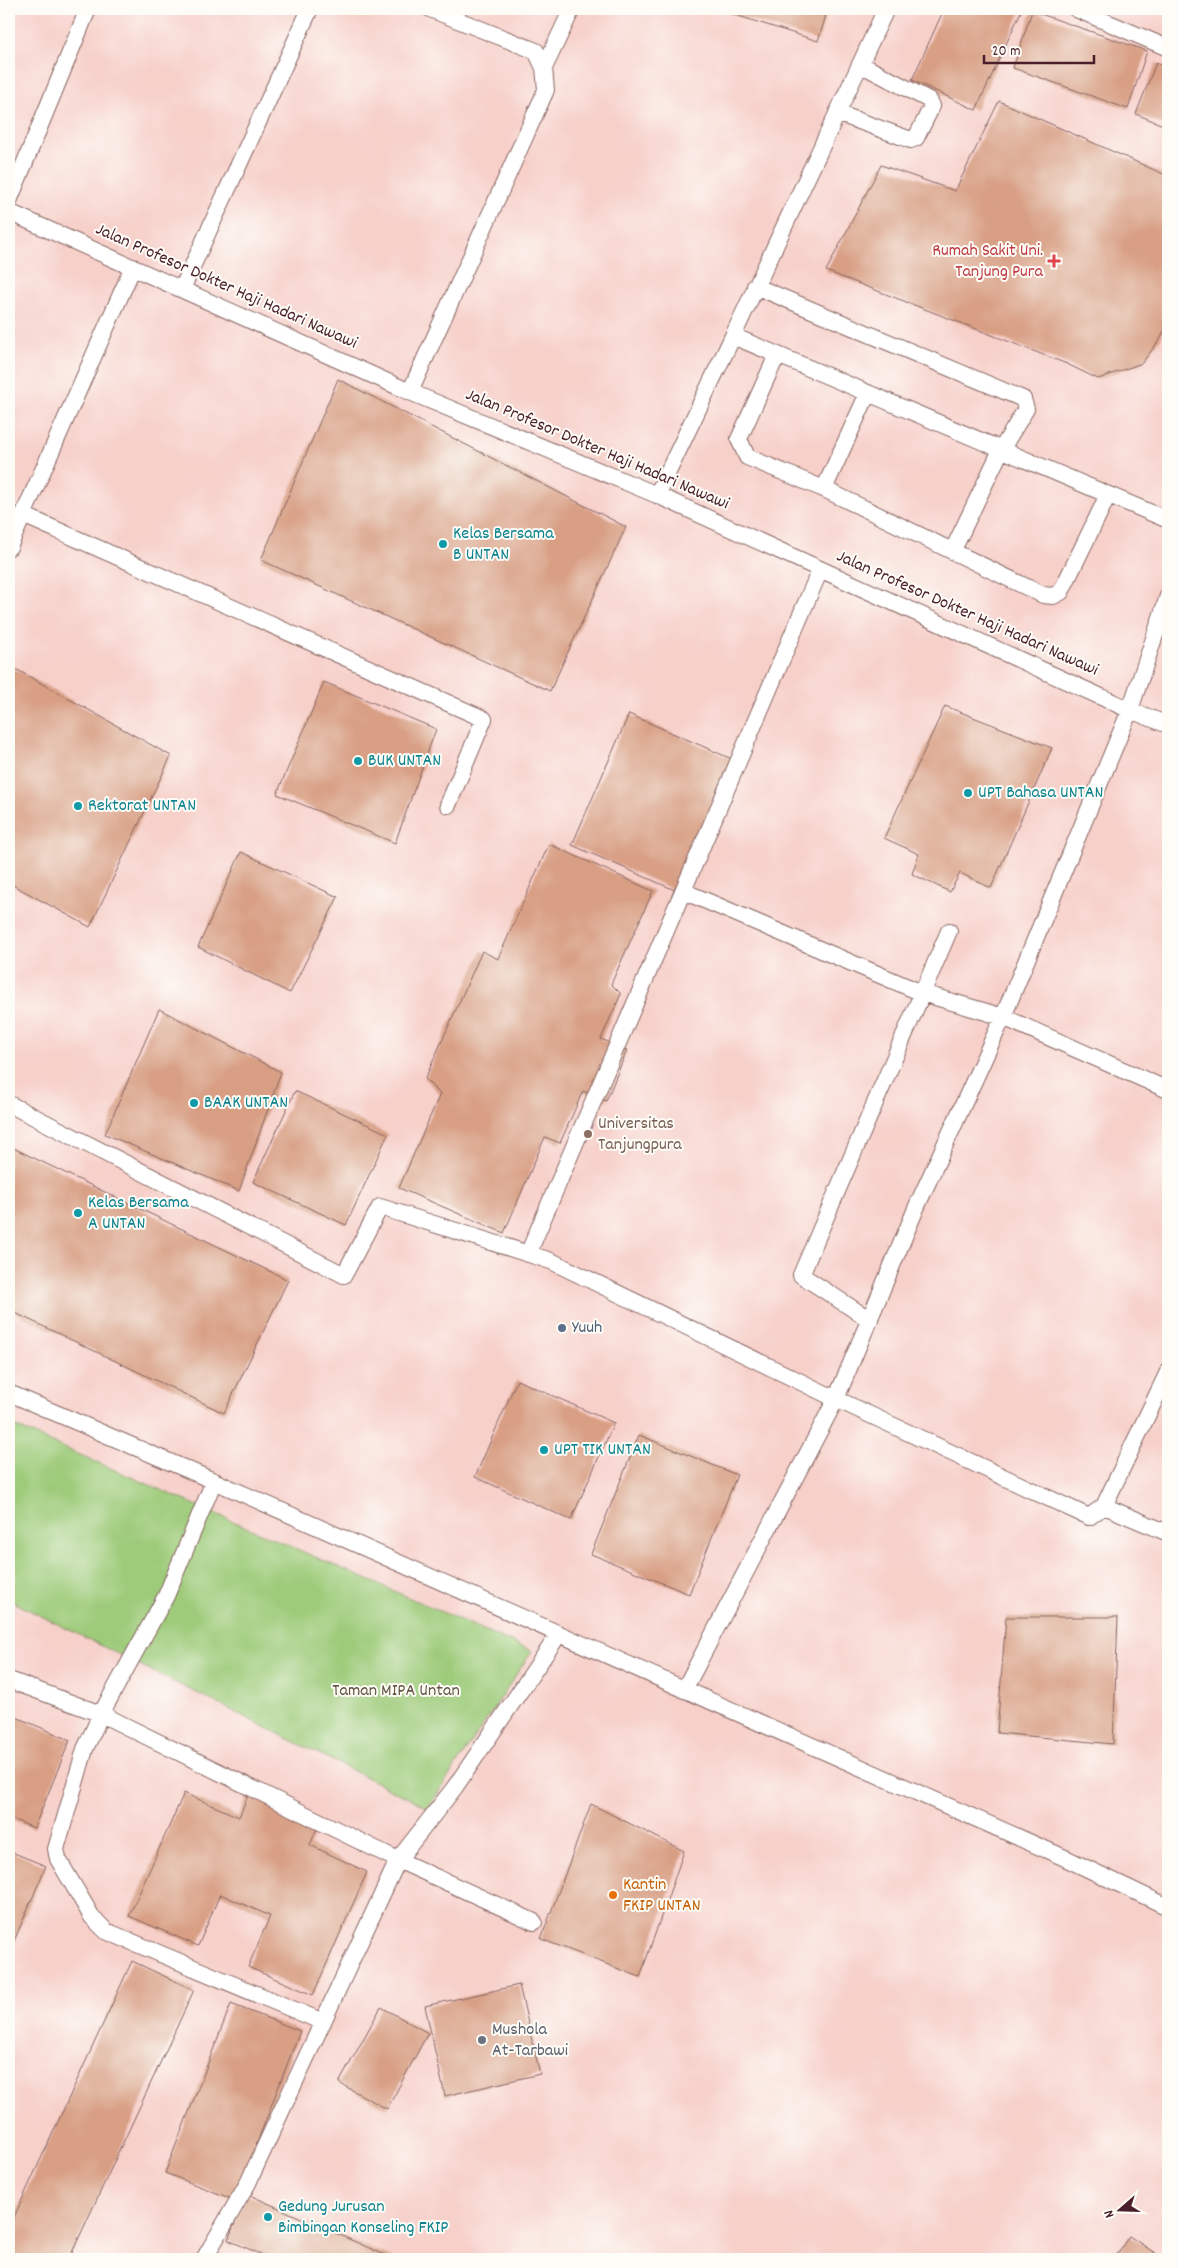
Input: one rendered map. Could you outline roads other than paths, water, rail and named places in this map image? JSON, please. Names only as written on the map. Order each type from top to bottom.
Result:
[{"type":"lane","points":[[9,200],[88,9]]},
{"type":"lane","points":[[182,289],[310,9]]},
{"type":"lane","points":[[410,392],[546,90],[544,68],[536,52],[430,9]]},
{"type":"lane","points":[[544,68],[572,9]]},
{"type":"lane","points":[[657,496],[886,9]]},
{"type":"lane","points":[[1076,9],[1168,48]]},
{"type":"lane","points":[[837,113],[911,140],[916,138],[932,106],[929,100],[860,64]]},
{"type":"lane","name":"Jalan Profesor Dokter Haji Hadari Nawawi","points":[[9,212],[410,392],[657,496],[1130,710],[1168,725]]},
{"type":"lane","points":[[9,547],[133,267]]},
{"type":"lane","points":[[755,286],[1023,399],[1026,409],[1001,450],[953,550]]},
{"type":"lane","points":[[733,336],[1168,520]]},
{"type":"lane","points":[[777,355],[739,439],[747,457],[824,490],[953,550],[1043,595],[1053,596],[1061,592],[1108,495]]},
{"type":"lane","points":[[824,490],[868,393]]},
{"type":"lane","points":[[23,515],[484,719],[448,805]]},
{"type":"lane","points":[[528,1254],[820,570]]},
{"type":"lane","points":[[684,1690],[836,1399],[918,1206],[1003,1017],[1130,710],[1168,596]]},
{"type":"lane","points":[[683,891],[922,993],[1003,1017],[1168,1090]]},
{"type":"lane","points":[[870,1320],[801,1275],[949,931]]},
{"type":"lane","points":[[9,1104],[344,1275],[380,1207],[551,1261],[836,1399],[1089,1518],[1104,1506],[1168,1372]]},
{"type":"lane","points":[[9,1393],[214,1481],[1065,1858],[1168,1907]]},
{"type":"lane","points":[[214,1481],[166,1596],[101,1714],[85,1749],[56,1849],[58,1859],[92,1917],[106,1931],[323,2022]]},
{"type":"lane","points":[[1104,1506],[1168,1533]]},
{"type":"lane","points":[[204,2259],[248,2183],[398,1860],[455,1787],[559,1634]]},
{"type":"lane","points":[[9,1680],[101,1714],[398,1860],[534,1922]]},
{"type":"place","name":"Rumah Sakit Uni. Tanjung Pura","points":[[1054,261]]},
{"type":"place","name":"Kelas Bersama B UNTAN","points":[[443,544]]},
{"type":"place","name":"BUK UNTAN","points":[[358,761]]},
{"type":"place","name":"UPT Bahasa UNTAN","points":[[968,793]]},
{"type":"place","name":"Rektorat UNTAN","points":[[78,806]]},
{"type":"place","name":"BAAK UNTAN","points":[[194,1103]]},
{"type":"place","name":"Universitas Tanjungpura","points":[[588,1134]]},
{"type":"place","name":"Kelas Bersama A UNTAN","points":[[78,1213]]},
{"type":"place","name":"Yuuh","points":[[562,1328]]},
{"type":"place","name":"UPT TIK UNTAN","points":[[544,1450]]},
{"type":"place","name":"Kantin FKIP UNTAN","points":[[613,1895]]},
{"type":"place","name":"Mushola At-Tarbawi","points":[[482,2040]]},
{"type":"place","name":"Gedung Jurusan Bimbingan Konseling FKIP","points":[[268,2217]]},
{"type":"park label","name":"Taman MIPA Untan","points":[[396,1691]]}]
